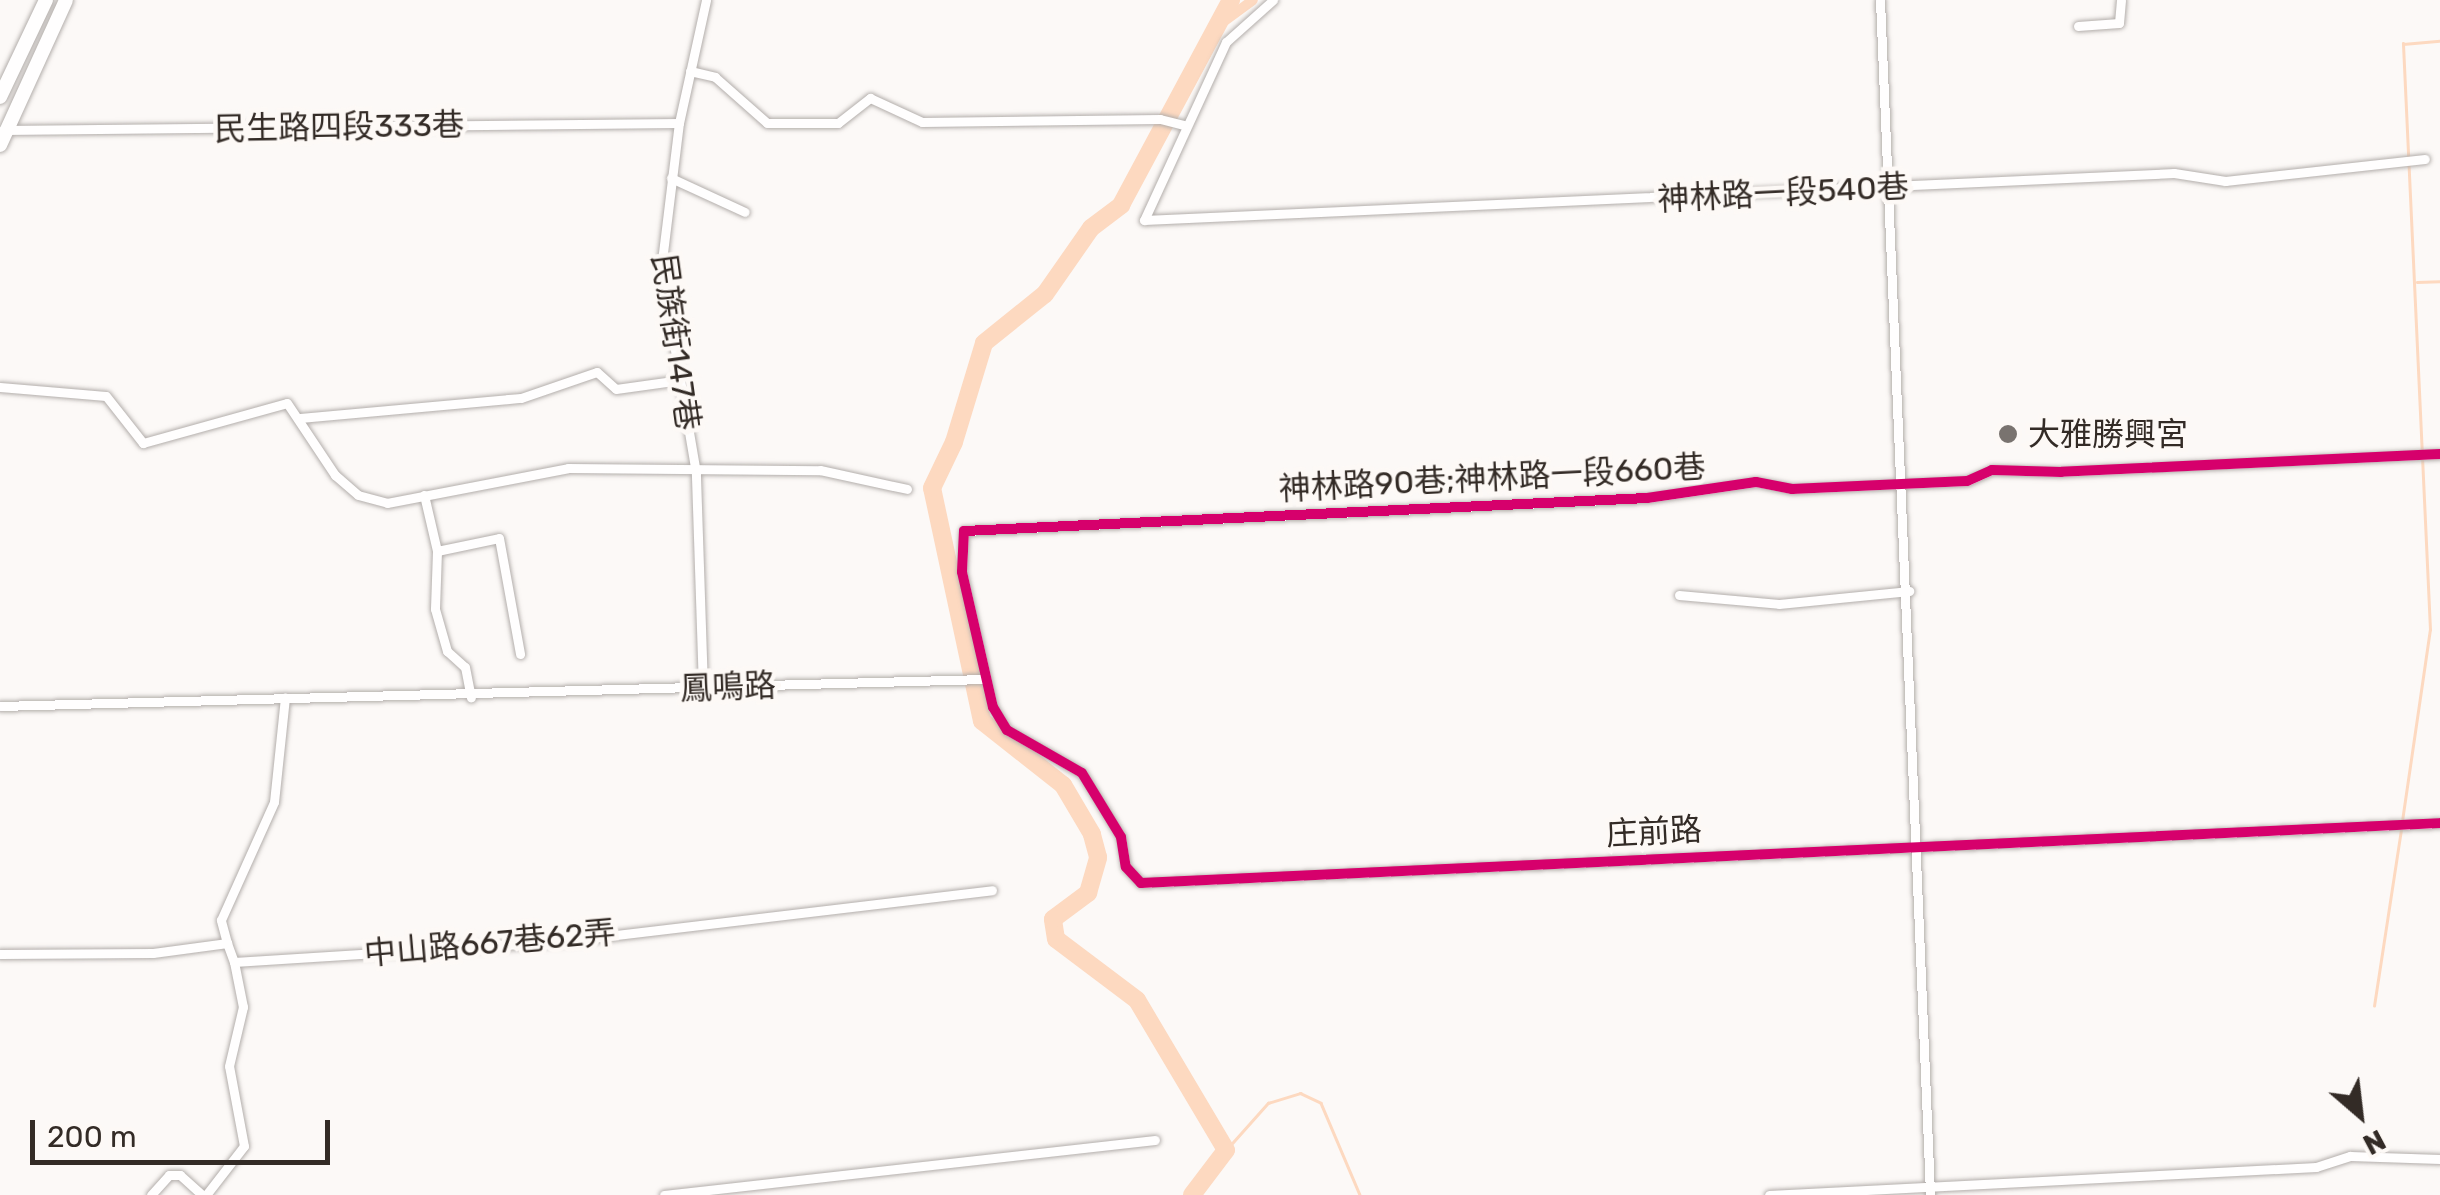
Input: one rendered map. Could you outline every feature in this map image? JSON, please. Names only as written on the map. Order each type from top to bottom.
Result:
[{"type":"main road","points":[[0,97],[46,0]]},
{"type":"main road","points":[[0,146],[66,0]]},
{"type":"street","name":"民族街147巷","points":[[703,688],[696,473],[661,269],[679,123],[706,0]]},
{"type":"street","points":[[690,71],[715,77],[767,123],[838,123],[870,98],[922,122],[1160,119],[1184,125],[1226,42],[1273,0]]},
{"type":"street","points":[[1880,0],[1909,591],[1911,844],[1930,1191]]},
{"type":"street","points":[[2078,26],[2119,22],[2121,0]]},
{"type":"street","name":"民生路四段333巷","points":[[4,130],[679,123]]},
{"type":"street","name":"神林路一段540巷","points":[[1184,125],[1141,215],[1155,222],[2174,173],[2225,181],[2425,159]]},
{"type":"street","points":[[671,178],[745,212]]},
{"type":"street","points":[[300,418],[521,398],[597,372],[616,389],[680,380]]},
{"type":"street","points":[[0,387],[106,396],[142,442],[287,403],[335,475],[358,494],[386,503],[568,468],[696,473],[820,470],[907,488]]},
{"type":"street","name":"神林路90巷;神林路一段660巷","points":[[985,679],[962,572],[964,531],[1647,498],[1756,482],[1792,489],[1967,481],[1992,470],[2061,472],[2440,454]]},
{"type":"street","points":[[424,494],[437,551],[435,609],[447,651],[465,667],[471,697]]},
{"type":"street","points":[[437,551],[499,538],[520,654]]},
{"type":"street","points":[[1679,595],[1779,604],[1909,591]]},
{"type":"street","name":"鳳鳴路","points":[[0,706],[471,697],[985,679]]},
{"type":"street","name":"庄前路","points":[[985,679],[1007,730],[1082,773],[1121,837],[1126,868],[1141,883],[1911,844],[2440,823]]},
{"type":"street","points":[[151,1195],[169,1175],[180,1175],[204,1195],[242,1157],[244,1146],[229,1066],[243,1007],[221,920],[274,802],[286,698]]},
{"type":"street","name":"中山路667巷62弄","points":[[234,962],[566,941],[992,890]]},
{"type":"street","points":[[0,954],[153,953],[226,943]]},
{"type":"street","points":[[664,1195],[1155,1140]]},
{"type":"street","points":[[1769,1195],[1930,1191],[2316,1167],[2350,1156],[2440,1160]]},
{"type":"waterway","points":[[1192,1195],[1226,1150],[1137,1000],[1056,939],[1053,919],[1088,893],[1098,857],[1092,834],[1063,785],[982,721],[932,488],[954,442],[984,343],[1045,294],[1091,228],[1121,205],[1231,0]]},
{"type":"waterway","points":[[1215,28],[1253,0]]},
{"type":"waterway","points":[[2402,821],[2430,630],[2403,44],[2440,41]]},
{"type":"waterway","points":[[2417,282],[2440,281]]},
{"type":"waterway","points":[[2374,1006],[2401,829]]},
{"type":"waterway","points":[[1226,1150],[1268,1103],[1300,1093],[1321,1103],[1360,1195]]},
{"type":"cycle path","points":[[2440,454],[2061,472],[1992,470],[1967,481],[1792,489],[1756,482],[1647,498],[964,531],[962,572],[993,707],[1007,730],[1082,773],[1121,837],[1126,867],[1141,883],[2440,823]]},
{"type":"place","name":"大雅勝興宮","points":[[2008,434]]}]
